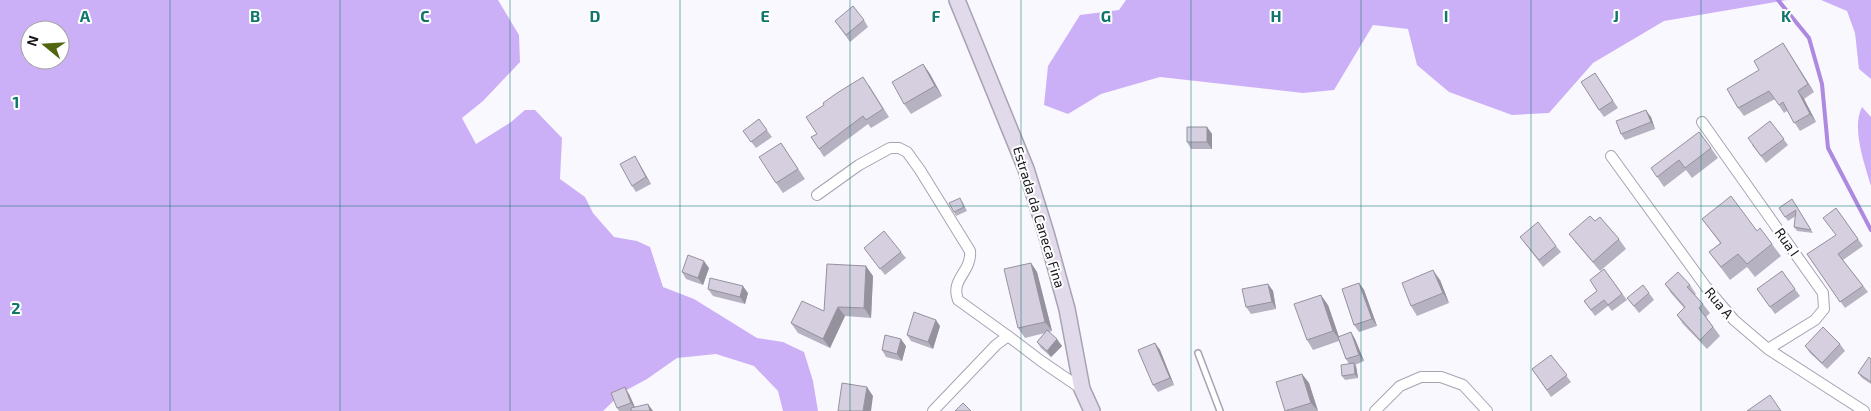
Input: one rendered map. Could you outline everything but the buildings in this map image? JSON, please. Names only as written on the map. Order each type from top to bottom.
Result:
[{"type":"street","name":"Estrada da Caneca Fina","points":[[957,0],[1026,169],[1046,233],[1066,309],[1082,389],[1092,411]]},
{"type":"street","name":"Rua I","points":[[1702,122],[1824,293],[1824,309],[1815,320],[1768,349]]},
{"type":"street","points":[[817,195],[859,165],[890,148],[898,148],[907,152],[970,252],[969,265],[956,284],[955,291],[958,300],[1040,361],[1082,389]]},
{"type":"street","name":"Rua A","points":[[1611,156],[1706,287],[1734,320],[1768,349],[1864,411]]},
{"type":"street","points":[[933,411],[996,345],[1008,336]]},
{"type":"street","points":[[1375,411],[1400,386],[1421,377],[1441,377],[1463,385],[1487,411]]},
{"type":"lane","points":[[1198,353],[1220,411]]},
{"type":"shaded area","points":[[0,0],[498,0],[519,35],[520,62],[483,101],[462,118],[476,144],[511,122],[525,110],[535,110],[562,138],[560,179],[585,197],[593,213],[614,237],[637,241],[650,247],[663,287],[694,299],[757,338],[783,342],[804,352],[813,381],[818,411],[783,411],[778,391],[754,366],[716,354],[677,358],[647,379],[623,392],[603,411],[0,411]]},
{"type":"shaded area","points":[[1126,0],[1787,0],[1664,21],[1593,63],[1549,113],[1512,115],[1449,92],[1417,65],[1408,29],[1373,25],[1334,90],[1303,93],[1160,77],[1101,94],[1068,114],[1044,105],[1048,66],[1080,15],[1119,10]]},
{"type":"shaded area","points":[[1821,0],[1871,0],[1871,79],[1859,69],[1855,33],[1847,11]]},
{"type":"shaded area","points":[[1862,107],[1871,117],[1871,186],[1858,136],[1859,116]]},
{"type":"waterway","points":[[1778,0],[1809,38],[1822,84],[1828,148],[1871,230]]}]
